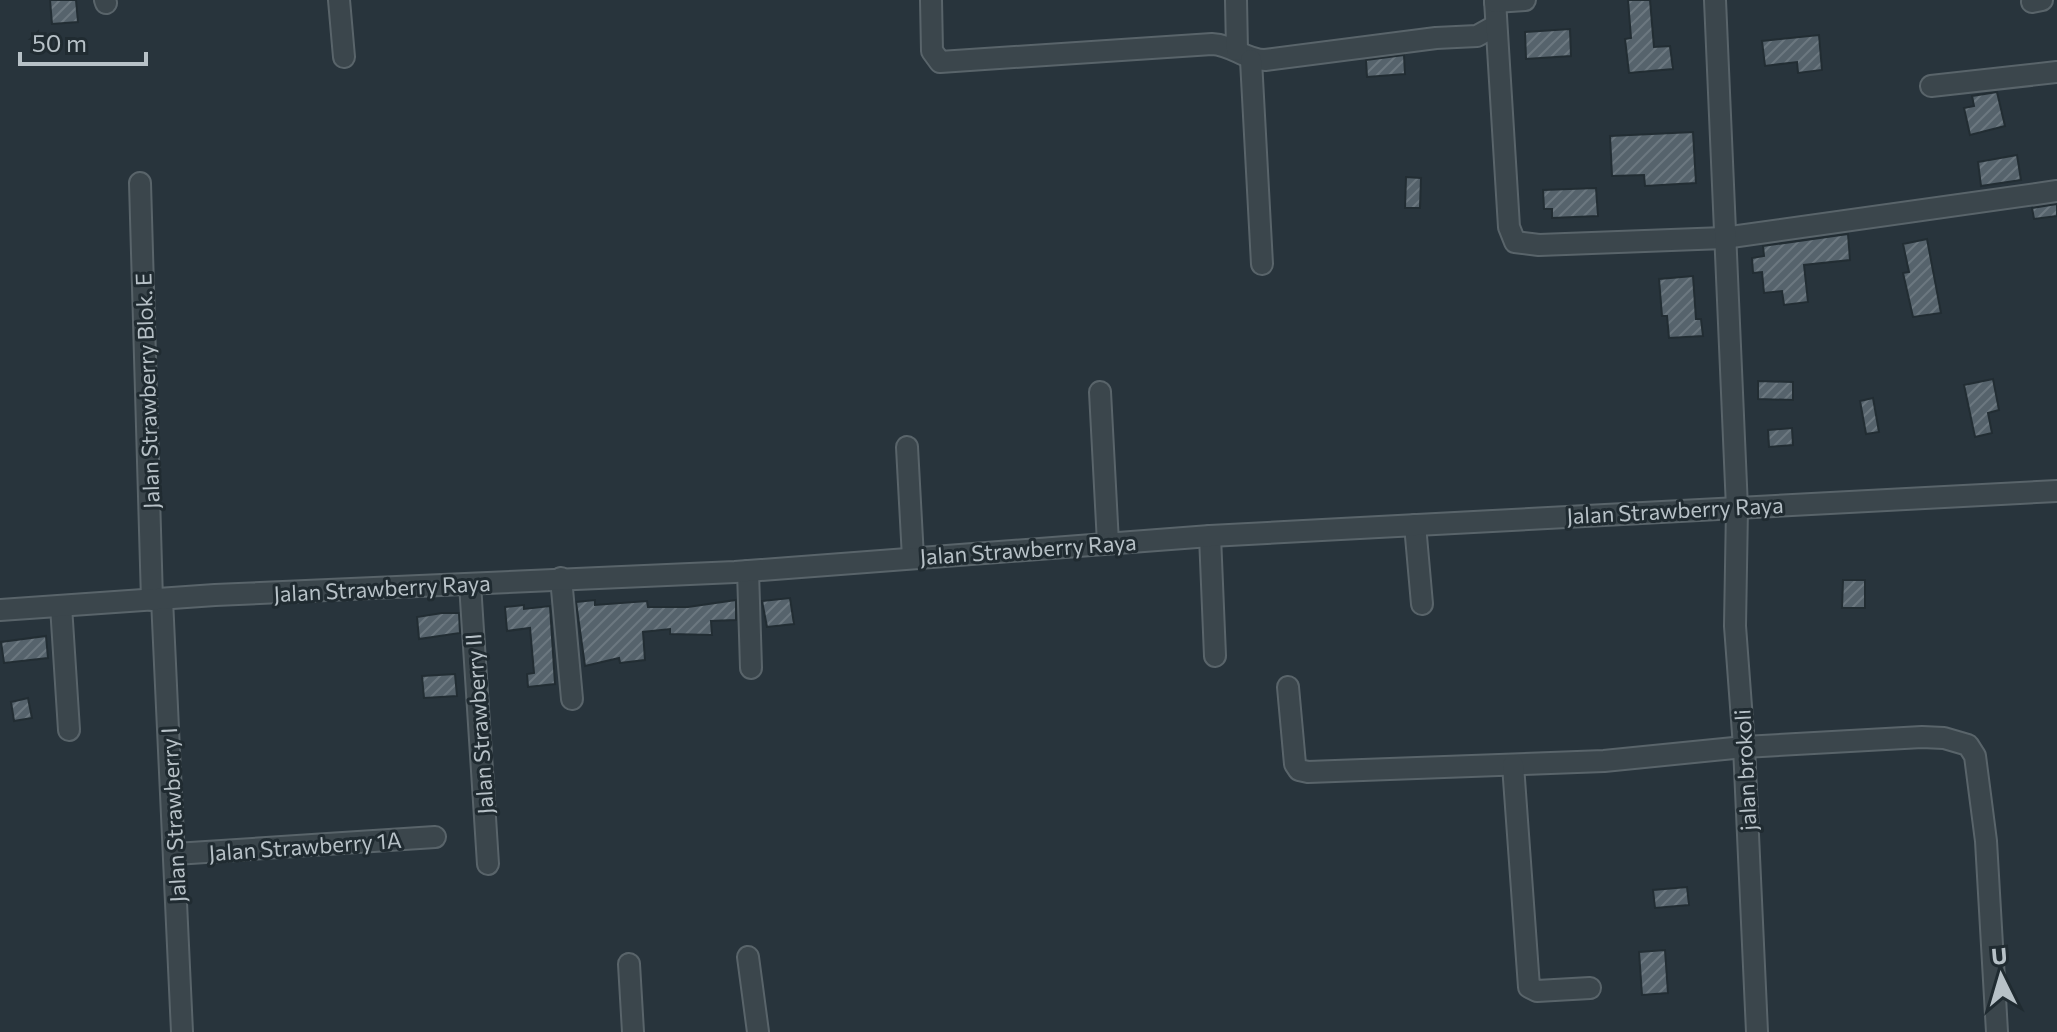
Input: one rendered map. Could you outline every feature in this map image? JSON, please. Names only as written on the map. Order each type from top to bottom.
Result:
[{"type":"street","points":[[339,0],[344,57]]},
{"type":"street","points":[[931,0],[932,51],[940,62],[1212,44],[1244,55],[1477,36],[1495,26]]},
{"type":"street","points":[[1236,0],[1244,55],[1262,264]]},
{"type":"street","points":[[1525,0],[1495,1],[1509,227],[1515,242],[1539,245],[1724,238],[2057,191]]},
{"type":"street","name":"jalan brokoli","points":[[1715,0],[1737,508],[1735,626],[1744,747],[1757,1032]]},
{"type":"street","points":[[1931,86],[2057,72]]},
{"type":"street","name":"Jalan Strawberry Blok. E","points":[[140,183],[157,599]]},
{"type":"street","points":[[1100,392],[1108,543]]},
{"type":"street","points":[[907,447],[913,558]]},
{"type":"street","name":"Jalan Strawberry Raya","points":[[0,610],[157,599],[748,571],[1210,536],[2057,491]]},
{"type":"street","points":[[1415,525],[1422,604]]},
{"type":"street","points":[[1210,536],[1215,656]]},
{"type":"street","points":[[748,571],[751,668]]},
{"type":"street","points":[[561,578],[572,699]]},
{"type":"street","name":"Jalan Strawberry II","points":[[470,584],[488,864]]},
{"type":"street","name":"Jalan Strawberry I","points":[[157,599],[175,854],[182,1032]]},
{"type":"street","points":[[61,606],[69,730]]},
{"type":"street","points":[[1288,687],[1295,764],[1299,770],[1604,761],[1744,747],[1922,737],[1968,745],[1975,756],[1986,841],[1997,1032]]},
{"type":"street","points":[[1513,765],[1529,987],[1537,991],[1590,988]]},
{"type":"street","name":"Jalan Strawberry 1A","points":[[175,854],[435,837]]},
{"type":"street","points":[[748,957],[758,1032]]},
{"type":"street","points":[[629,964],[633,1032]]},
{"type":"building","points":[[50,0],[76,0],[78,22],[52,24]]},
{"type":"building","points":[[1628,0],[1650,0],[1654,47],[1670,46],[1673,69],[1629,73],[1625,39],[1631,38]]},
{"type":"building","points":[[1570,29],[1571,56],[1526,59],[1525,32]]},
{"type":"building","points":[[1819,35],[1822,70],[1798,73],[1797,62],[1765,66],[1762,41]]},
{"type":"building","points":[[1404,55],[1405,74],[1367,77],[1366,60]]},
{"type":"building","points":[[1997,92],[2005,126],[1970,135],[1964,108],[1974,106],[1972,96]]},
{"type":"building","points":[[1693,132],[1696,183],[1645,186],[1644,175],[1612,176],[1610,136]]},
{"type":"building","points":[[2017,155],[2021,180],[1981,186],[1978,162]]},
{"type":"building","points":[[1406,177],[1421,178],[1420,208],[1405,208]]},
{"type":"building","points":[[1596,188],[1598,216],[1552,218],[1552,209],[1544,209],[1543,190]]},
{"type":"building","points":[[2057,204],[2057,216],[2034,219],[2032,208]]},
{"type":"building","points":[[1848,234],[1850,260],[1804,265],[1808,302],[1784,305],[1782,291],[1764,293],[1762,272],[1753,273],[1752,258],[1764,256],[1763,246]]},
{"type":"building","points":[[1927,239],[1941,313],[1913,317],[1903,273],[1909,272],[1903,244]]},
{"type":"building","points":[[1693,276],[1696,319],[1701,319],[1703,336],[1669,338],[1667,316],[1662,316],[1659,279]]},
{"type":"building","points":[[1993,379],[1999,410],[1988,413],[1992,433],[1975,437],[1964,385]]},
{"type":"building","points":[[1758,381],[1793,382],[1793,400],[1758,399]]},
{"type":"building","points":[[1873,398],[1879,432],[1866,434],[1860,401]]},
{"type":"building","points":[[1792,428],[1793,445],[1769,447],[1768,430]]},
{"type":"building","points":[[1843,580],[1865,580],[1865,608],[1842,608]]},
{"type":"building","points":[[790,598],[794,624],[767,627],[762,601]]},
{"type":"building","points":[[595,600],[595,605],[647,601],[648,607],[688,607],[736,600],[736,620],[711,621],[712,635],[670,634],[670,629],[643,632],[645,660],[620,663],[619,658],[585,666],[576,602]]},
{"type":"building","points":[[524,605],[524,609],[550,606],[555,684],[528,687],[527,674],[534,673],[530,628],[507,631],[505,607]]},
{"type":"building","points":[[459,613],[460,633],[419,639],[417,617]]},
{"type":"building","points":[[46,636],[48,658],[4,663],[1,642]]},
{"type":"building","points":[[455,674],[457,696],[424,698],[422,676]]},
{"type":"building","points":[[28,698],[32,718],[14,721],[11,702]]},
{"type":"building","points":[[1687,887],[1689,905],[1655,908],[1653,890]]},
{"type":"building","points":[[1665,950],[1668,993],[1642,995],[1639,952]]}]
